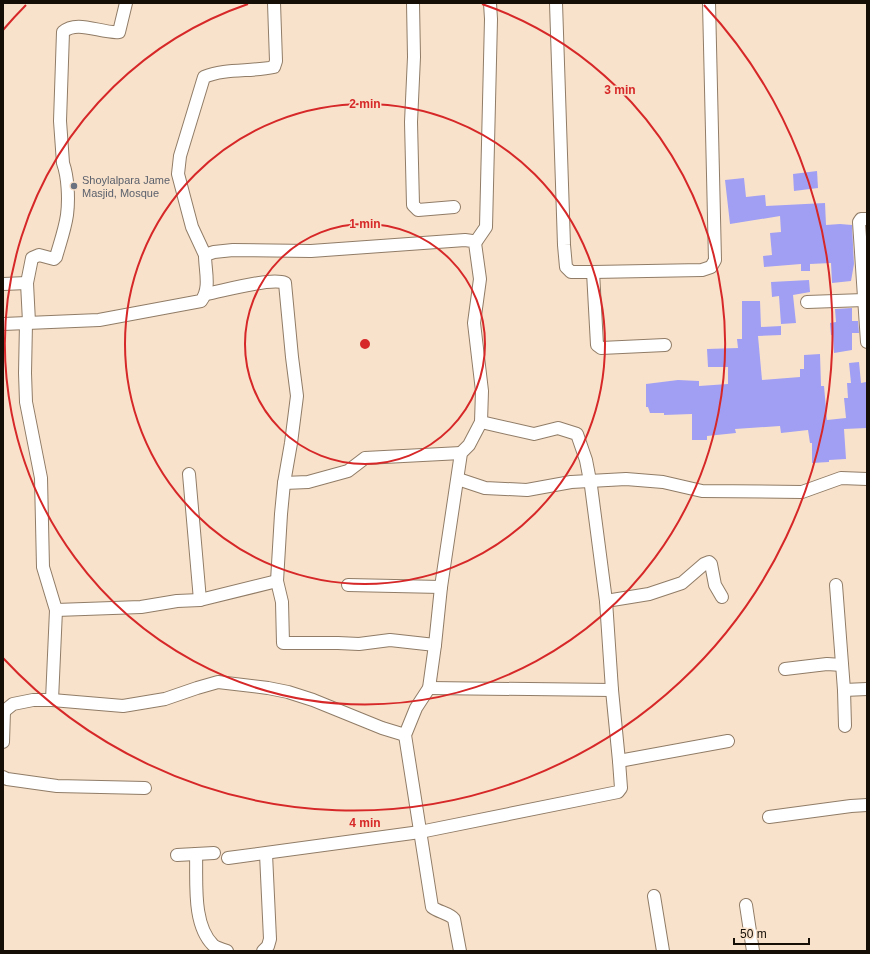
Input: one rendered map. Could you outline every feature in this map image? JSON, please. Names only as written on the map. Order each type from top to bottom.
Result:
[{"type":"street","points":[[52,700],[56,610],[43,567],[41,478],[26,402],[25,373],[28,322],[27,283],[32,258],[39,255],[54,259],[56,257],[67,215],[67,192],[60,121],[63,32],[67,28],[88,27],[114,33],[119,32],[126,3]]},
{"type":"street","points":[[3,324],[99,320],[200,301],[206,294],[205,255],[192,227],[178,174],[180,156],[204,77],[213,73],[263,70],[274,67],[276,60],[274,3]]},
{"type":"street","points":[[413,3],[414,57],[411,122],[413,205],[418,210],[454,207]]},
{"type":"street","points":[[460,951],[454,919],[432,907],[405,735],[416,708],[429,688],[435,645],[440,587],[461,453],[468,445],[481,422],[482,391],[474,323],[480,279],[475,243],[486,228],[491,19],[490,3]]},
{"type":"street","points":[[556,3],[564,245],[566,267],[571,272],[702,270],[711,267],[715,260],[709,3]]},
{"type":"street","points":[[867,219],[861,219],[859,222],[867,342]]},
{"type":"street","points":[[205,255],[214,252],[233,250],[311,251],[465,240],[475,243]]},
{"type":"street","points":[[593,272],[597,345],[601,348],[665,345]]},
{"type":"street","points":[[206,294],[262,283],[280,281],[285,283],[297,396],[284,483],[277,581],[282,602],[283,643],[338,642],[359,644],[390,640],[435,645]]},
{"type":"street","points":[[3,284],[27,283]]},
{"type":"street","points":[[806,302],[864,300]]},
{"type":"street","points":[[228,858],[420,832],[618,792],[621,788],[606,601],[590,481],[586,460],[577,434],[558,428],[534,434],[481,422]]},
{"type":"street","points":[[284,483],[308,482],[348,471],[365,458],[461,453]]},
{"type":"street","points":[[189,474],[200,600]]},
{"type":"street","points":[[458,479],[485,488],[527,490],[571,482],[626,479],[663,482],[702,491],[802,492],[841,478],[867,479]]},
{"type":"street","points":[[606,601],[649,594],[682,583],[704,564],[709,562],[711,564],[715,585],[722,597]]},
{"type":"street","points":[[56,610],[141,607],[177,601],[200,600],[277,581]]},
{"type":"street","points":[[348,585],[440,587]]},
{"type":"street","points":[[836,585],[844,690],[845,726]]},
{"type":"street","points":[[785,669],[827,664],[842,665]]},
{"type":"street","points":[[3,742],[6,706],[33,700],[52,700],[123,706],[165,699],[218,682],[288,692],[314,700],[382,728],[405,735]]},
{"type":"street","points":[[429,688],[612,690]]},
{"type":"street","points":[[844,690],[867,689]]},
{"type":"street","points":[[619,761],[728,741]]},
{"type":"street","points":[[3,777],[7,779],[57,786],[145,788]]},
{"type":"street","points":[[769,817],[867,805]]},
{"type":"street","points":[[196,854],[198,912],[203,932],[213,946],[227,951]]},
{"type":"street","points":[[177,855],[214,854]]},
{"type":"street","points":[[263,951],[268,946],[270,939],[266,854]]},
{"type":"street","points":[[654,896],[663,951]]},
{"type":"street","points":[[746,905],[753,951]]},
{"type":"building","points":[[817,171],[818,188],[794,191],[793,174]]},
{"type":"building","points":[[744,178],[746,197],[765,195],[766,206],[825,203],[826,225],[852,225],[854,264],[851,281],[832,283],[831,263],[810,264],[810,271],[801,271],[801,264],[764,267],[763,256],[772,255],[770,233],[781,232],[780,216],[730,224],[725,180]]},
{"type":"building","points":[[809,280],[810,292],[793,295],[796,323],[781,324],[779,296],[772,297],[771,282]]},
{"type":"building","points":[[742,301],[760,301],[761,327],[781,326],[781,335],[758,336],[762,380],[800,377],[800,369],[804,369],[804,355],[820,354],[821,386],[824,386],[827,420],[846,418],[844,398],[848,398],[847,383],[851,383],[849,363],[859,362],[861,383],[866,382],[867,428],[844,429],[846,459],[812,463],[812,443],[810,443],[808,430],[781,433],[780,426],[735,429],[736,433],[707,436],[707,440],[692,440],[692,414],[664,415],[664,413],[650,413],[648,407],[646,407],[646,384],[678,380],[699,381],[699,386],[728,384],[728,367],[708,367],[707,349],[738,348],[737,339],[742,339]]},
{"type":"building","points":[[852,308],[852,321],[858,321],[859,333],[852,333],[852,350],[834,353],[833,335],[831,335],[830,323],[836,322],[835,309]]},
{"type":"place","name":"Shoylalpara Jame Masjid, Mosque","points":[[74,186]]}]
